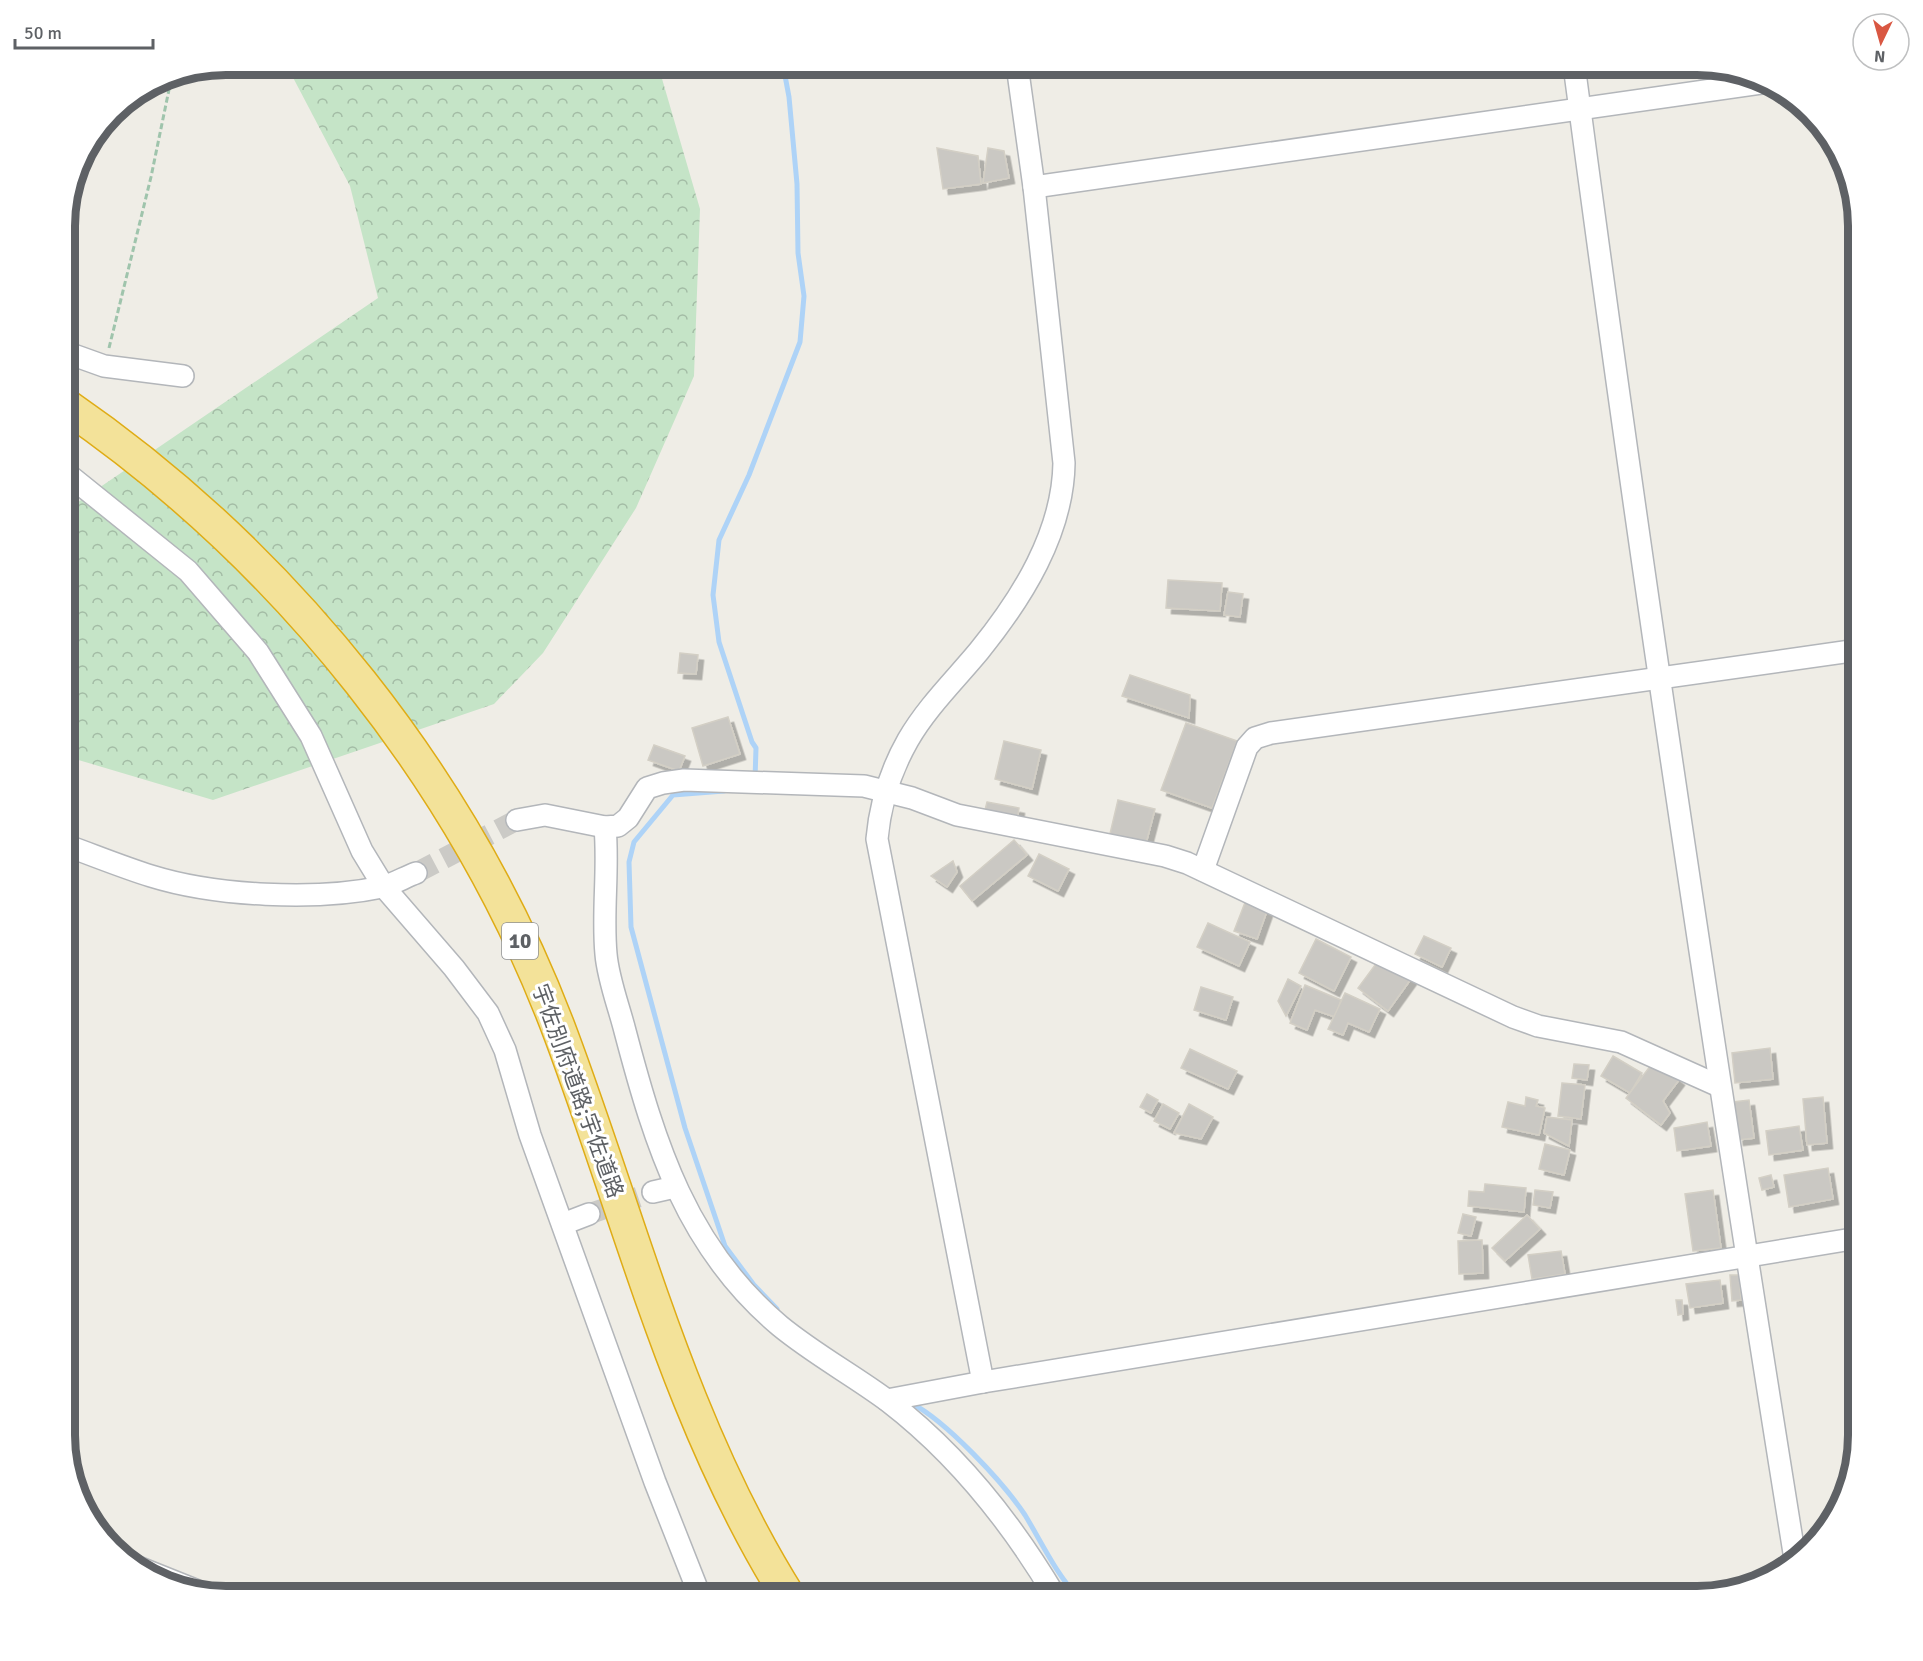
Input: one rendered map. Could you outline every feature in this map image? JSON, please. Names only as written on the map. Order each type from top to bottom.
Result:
[{"type":"highway","name":"宇佐別府道路;宇佐道路","points":[[75,412],[120,444],[212,523],[287,598],[367,693],[458,824],[510,920],[560,1031],[653,1305],[713,1456],[769,1566],[782,1586]]},
{"type":"highway","points":[[75,419],[120,444]]},
{"type":"street","points":[[983,1382],[879,859],[877,839],[879,817],[887,790],[908,741],[922,718],[981,648],[1038,562],[1048,541],[1064,486],[1064,463],[1034,187],[1019,75]]},
{"type":"street","points":[[1575,75],[1659,679],[1719,1086],[1794,1551]]},
{"type":"street","points":[[1034,187],[1749,85]]},
{"type":"street","points":[[75,356],[104,366],[183,376]]},
{"type":"street","points":[[75,480],[188,571],[258,651],[311,736],[362,851],[384,887],[454,968],[488,1013],[505,1050],[530,1135],[696,1586]]},
{"type":"street","points":[[1203,870],[1247,747],[1256,738],[1271,733],[1848,651]]},
{"type":"street","points":[[517,820],[545,815],[605,827],[618,826],[628,819],[647,788],[684,780],[846,784],[887,790],[957,815],[1166,856],[1203,870],[1513,1017],[1538,1026],[1622,1042],[1679,1065],[1719,1086]]},
{"type":"street","points":[[605,827],[608,886],[606,955],[639,1083],[675,1187],[710,1251],[756,1303],[806,1346],[887,1400],[942,1446],[1023,1545],[1049,1586]]},
{"type":"street","points":[[75,849],[152,876],[200,887],[280,894],[315,894],[384,887],[416,873]]},
{"type":"street","points":[[653,1192],[675,1187]]},
{"type":"street","points":[[563,1224],[589,1214]]},
{"type":"street","points":[[887,1400],[983,1382],[1848,1240]]},
{"type":"path","points":[[104,366],[151,177],[170,87]]},
{"type":"green space","points":[[292,75],[661,75],[700,209],[694,376],[636,508],[543,653],[494,704],[213,800],[75,759],[75,504],[378,298],[350,186]]},
{"type":"building","points":[[937,148],[978,156],[981,184],[943,189]]},
{"type":"building","points":[[988,148],[1004,151],[1009,178],[983,183]]},
{"type":"building","points":[[1168,580],[1222,583],[1220,611],[1166,608]]},
{"type":"building","points":[[1228,592],[1243,594],[1240,617],[1224,615]]},
{"type":"building","points":[[680,653],[698,655],[696,674],[678,673]]},
{"type":"building","points":[[1130,675],[1190,695],[1189,718],[1122,696]]},
{"type":"building","points":[[728,717],[740,754],[703,766],[692,728]]},
{"type":"building","points":[[1186,723],[1237,741],[1212,808],[1161,790]]},
{"type":"building","points":[[1004,741],[1041,750],[1032,789],[995,779]]},
{"type":"building","points":[[654,745],[685,756],[679,771],[648,760]]},
{"type":"building","points":[[1118,800],[1155,809],[1145,847],[1109,838]]},
{"type":"building","points":[[987,802],[1019,808],[1017,820],[984,814]]},
{"type":"building","points":[[1014,840],[1027,855],[972,901],[960,886]]},
{"type":"building","points":[[1039,854],[1069,869],[1058,891],[1028,876]]},
{"type":"building","points":[[953,861],[957,872],[947,887],[931,876]]},
{"type":"building","points":[[1246,900],[1268,908],[1257,939],[1234,931]]},
{"type":"building","points":[[1208,923],[1250,942],[1239,966],[1197,947]]},
{"type":"building","points":[[1424,936],[1451,948],[1442,967],[1415,954]]},
{"type":"building","points":[[1316,939],[1351,957],[1334,991],[1299,973]]},
{"type":"building","points":[[1381,957],[1411,979],[1388,1011],[1358,988]]},
{"type":"building","points":[[1288,979],[1301,986],[1286,1016],[1278,1001]]},
{"type":"building","points":[[1305,985],[1341,1000],[1335,1017],[1315,1010],[1307,1030],[1290,1023]]},
{"type":"building","points":[[1201,987],[1233,997],[1226,1020],[1194,1010]]},
{"type":"building","points":[[1345,993],[1380,1009],[1369,1032],[1348,1023],[1343,1035],[1328,1029]]},
{"type":"building","points":[[1770,1048],[1773,1079],[1735,1083],[1732,1053]]},
{"type":"building","points":[[1190,1049],[1237,1071],[1228,1089],[1181,1068]]},
{"type":"building","points":[[1613,1056],[1642,1073],[1630,1093],[1601,1076]]},
{"type":"building","points":[[1654,1061],[1679,1080],[1663,1101],[1670,1113],[1661,1125],[1626,1098]]},
{"type":"building","points":[[1574,1064],[1589,1065],[1587,1080],[1572,1078]]},
{"type":"building","points":[[1562,1083],[1585,1085],[1581,1119],[1558,1116]]},
{"type":"building","points":[[1147,1094],[1158,1100],[1151,1113],[1140,1107]]},
{"type":"building","points":[[1526,1097],[1538,1100],[1536,1106],[1545,1108],[1539,1135],[1502,1127],[1508,1102],[1525,1106]]},
{"type":"building","points":[[1823,1097],[1827,1143],[1807,1145],[1803,1099]]},
{"type":"building","points":[[1749,1100],[1754,1138],[1738,1140],[1733,1102]]},
{"type":"building","points":[[1163,1104],[1179,1113],[1170,1129],[1154,1121]]},
{"type":"building","points":[[1189,1104],[1213,1117],[1201,1139],[1174,1133]]},
{"type":"building","points":[[1547,1117],[1572,1120],[1569,1146],[1544,1133]]},
{"type":"building","points":[[1707,1122],[1711,1146],[1677,1151],[1674,1128]]},
{"type":"building","points":[[1799,1126],[1803,1150],[1769,1155],[1766,1131]]},
{"type":"building","points":[[1545,1144],[1570,1150],[1564,1175],[1539,1169]]},
{"type":"building","points":[[1828,1168],[1833,1199],[1789,1207],[1784,1175]]},
{"type":"building","points":[[1771,1175],[1774,1187],[1762,1190],[1759,1178]]},
{"type":"building","points":[[1485,1184],[1526,1188],[1524,1212],[1468,1206],[1469,1191],[1484,1192]]},
{"type":"building","points":[[1535,1190],[1553,1192],[1550,1208],[1533,1205]]},
{"type":"building","points":[[1713,1190],[1721,1248],[1693,1251],[1685,1194]]},
{"type":"building","points":[[1463,1214],[1476,1217],[1471,1236],[1458,1233]]},
{"type":"building","points":[[1527,1215],[1540,1229],[1505,1261],[1492,1248]]},
{"type":"building","points":[[1482,1240],[1483,1273],[1459,1274],[1458,1241]]},
{"type":"building","points":[[1561,1251],[1565,1274],[1532,1279],[1528,1255]]},
{"type":"building","points":[[1730,1275],[1739,1275],[1741,1300],[1732,1301]]},
{"type":"building","points":[[1720,1280],[1723,1303],[1690,1308],[1686,1284]]},
{"type":"building","points":[[1676,1300],[1682,1300],[1683,1314],[1678,1315]]},
{"type":"waterway","points":[[755,779],[756,748],[719,642],[713,595],[719,540],[749,475],[800,342],[804,296],[798,253],[797,184],[785,75]]},
{"type":"waterway","points":[[724,791],[673,795],[634,842],[629,862],[631,927],[685,1128],[725,1246],[754,1285],[777,1309]]},
{"type":"waterway","points":[[911,1403],[957,1438],[1003,1486],[1025,1515],[1068,1586]]},
{"type":"tunnel","points":[[416,873],[517,820]]},
{"type":"tunnel","points":[[589,1214],[653,1192]]}]
